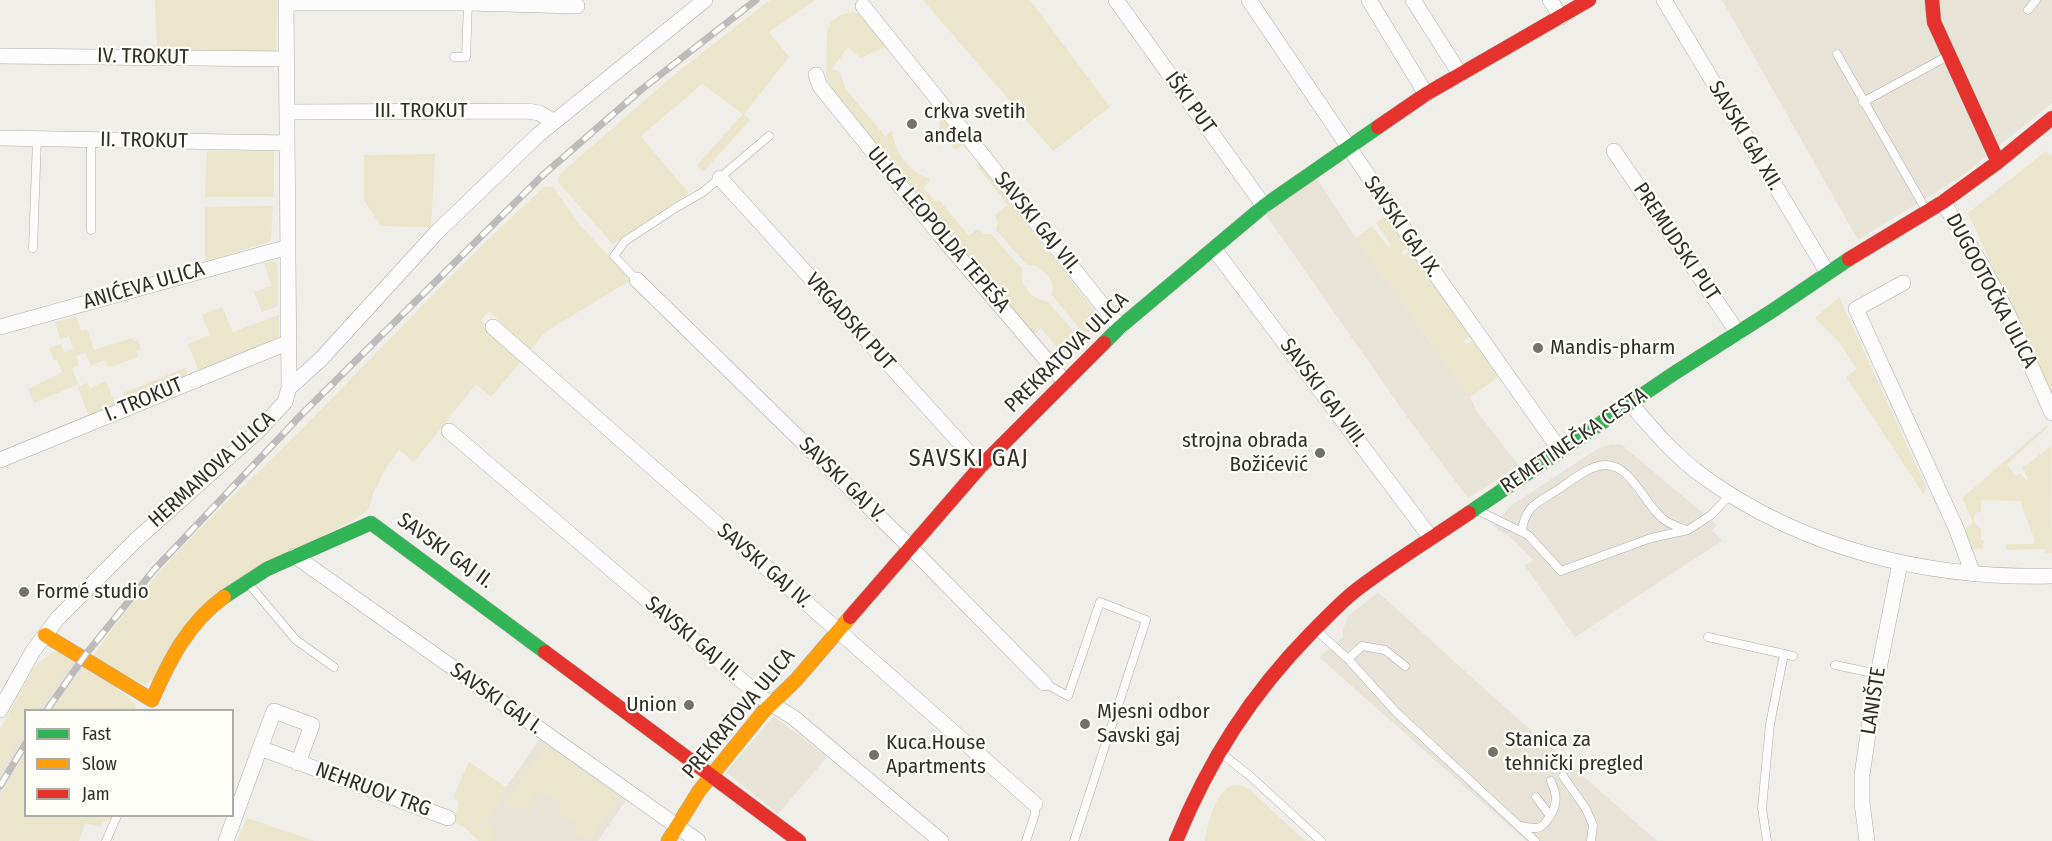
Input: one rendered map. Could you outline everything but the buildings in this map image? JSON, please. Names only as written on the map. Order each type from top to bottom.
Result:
[{"type":"street","points":[[289,388],[322,358],[436,233],[553,121],[705,0]]},
{"type":"street","name":"IŠKI PUT","points":[[1116,0],[1264,206]]},
{"type":"street","name":"SAVSKI GAJ IX.","points":[[1249,0],[1347,148],[1560,450]]},
{"type":"street","points":[[1369,0],[1426,94]]},
{"type":"street","points":[[1413,0],[1460,74]]},
{"type":"street","points":[[1550,0],[1561,17]]},
{"type":"street","name":"PREKRATOVA ULICA","points":[[668,841],[676,825],[712,775],[763,712],[838,631],[909,546],[981,466],[1120,327],[1264,206],[1347,148],[1426,94],[1589,0]]},
{"type":"street","name":"SAVSKI GAJ XII.","points":[[1665,0],[1827,272]]},
{"type":"street","points":[[1932,0],[1935,22],[1998,162]]},
{"type":"street","points":[[286,2],[578,6]]},
{"type":"street","name":"HERMANOVA ULICA","points":[[0,710],[33,651],[58,618],[136,540],[258,431],[285,402],[289,388],[286,2]]},
{"type":"street","name":"SAVSKI GAJ VII.","points":[[863,6],[1120,327]]},
{"type":"street","name":"IV. TROKUT","points":[[0,56],[287,58]]},
{"type":"street","name":"ULICA LEOPOLDA TEPEŠA","points":[[816,75],[820,86],[940,235],[1065,382]]},
{"type":"street","name":"III. TROKUT","points":[[287,112],[528,111],[539,113],[553,121]]},
{"type":"street","name":"REMETINEČKA CESTA","points":[[1176,841],[1193,796],[1217,750],[1252,699],[1280,664],[1314,628],[1355,591],[1560,450],[1827,272],[1943,202],[1998,162],[2052,118]]},
{"type":"street","name":"II. TROKUT","points":[[0,138],[287,143]]},
{"type":"street","name":"PREMUDSKI PUT","points":[[1614,151],[1738,333]]},
{"type":"street","name":"VRGADSKI PUT","points":[[720,178],[981,466]]},
{"type":"street","name":"DUGOOTOČKA ULICA","points":[[1943,202],[1984,269],[2052,413]]},
{"type":"street","name":"ANIĆEVA ULICA","points":[[0,327],[288,247]]},
{"type":"street","name":"SAVSKI GAJ VIII.","points":[[1214,249],[1431,538]]},
{"type":"street","name":"SAVSKI GAJ V.","points":[[637,280],[909,546],[1044,683]]},
{"type":"street","points":[[1903,283],[1856,309],[1956,528],[1973,574]]},
{"type":"street","name":"SAVSKI GAJ IV.","points":[[493,327],[1035,804]]},
{"type":"street","name":"I. TROKUT","points":[[0,460],[289,342]]},
{"type":"street","points":[[1630,403],[1662,441],[1704,477],[1731,494],[1808,534],[1848,549],[1900,563],[1973,574],[2052,576]]},
{"type":"street","name":"SAVSKI GAJ III.","points":[[449,431],[761,697],[794,718],[941,841]]},
{"type":"street","name":"SAVSKI GAJ II.","points":[[45,635],[151,704],[172,657],[194,625],[218,600],[295,556],[371,523],[799,841]]},
{"type":"street","name":"SAVSKI GAJ I.","points":[[295,556],[698,841]]},
{"type":"street","name":"LANIŠTE","points":[[1867,841],[1862,803],[1862,775],[1878,674],[1900,563]]},
{"type":"street","name":"NEHRUOV TRG","points":[[226,841],[274,711],[312,725],[298,763]]},
{"type":"street","name":"NEHRUOV TRG","points":[[260,748],[448,818]]},
{"type":"lane","points":[[2028,10],[2036,0]]},
{"type":"lane","points":[[454,57],[465,57],[468,3]]},
{"type":"lane","points":[[1837,54],[1927,211]]},
{"type":"lane","points":[[1863,102],[1950,54]]},
{"type":"lane","points":[[637,280],[614,256],[625,241],[703,192],[769,136]]},
{"type":"lane","points":[[33,248],[37,139]]},
{"type":"lane","points":[[91,230],[92,140]]},
{"type":"lane","points":[[1522,531],[1524,518],[1531,506],[1591,468],[1606,464],[1615,465],[1631,477],[1663,520],[1688,530]]},
{"type":"lane","points":[[1474,510],[1528,535],[1561,571],[1651,538],[1688,530],[1711,514],[1731,494]]},
{"type":"lane","points":[[247,582],[296,640],[334,667]]},
{"type":"lane","points":[[1044,683],[1068,696],[1100,602],[1146,620],[1074,841]]},
{"type":"lane","points":[[1314,628],[1348,658],[1396,712],[1535,841]]},
{"type":"lane","points":[[1708,637],[1789,655],[1770,724],[1762,808],[1767,841]]},
{"type":"lane","points":[[1348,658],[1362,646],[1384,650],[1405,666]]},
{"type":"lane","points":[[1835,665],[1878,674]]},
{"type":"lane","points":[[1217,750],[1250,776],[1321,841]]},
{"type":"lane","points":[[1563,776],[1586,809],[1593,825],[1592,841]]},
{"type":"lane","points":[[1520,825],[1535,829],[1544,825],[1556,806],[1556,793],[1551,781]]},
{"type":"lane","points":[[1536,797],[1550,816]]},
{"type":"lane","points":[[1026,841],[1035,814],[1035,804]]},
{"type":"lane","points":[[106,841],[117,817]]},
{"type":"shaded area","points":[[155,0],[277,0],[276,52],[157,51]]},
{"type":"shaded area","points":[[770,0],[815,0],[769,32],[789,57],[744,114],[750,120],[703,172],[697,165],[743,114],[702,84],[649,129],[641,137],[689,193],[613,244],[558,182],[559,175],[675,74]]},
{"type":"shaded area","points":[[923,0],[1030,0],[1110,107],[1053,151]]},
{"type":"shaded area","points":[[1722,0],[2052,0],[2052,103],[1962,176],[1858,240]]},
{"type":"shaded area","points":[[852,12],[860,14],[887,46],[860,58],[848,47],[832,69],[840,72],[845,88],[885,136],[892,131],[896,147],[904,161],[916,172],[931,179],[924,188],[936,202],[939,200],[969,236],[977,229],[984,234],[991,234],[1022,269],[1022,282],[1031,295],[1047,301],[1079,337],[1077,343],[1081,349],[1070,359],[1065,357],[1041,328],[1032,336],[833,91],[826,77],[827,30],[833,20],[842,14]]},
{"type":"shaded area","points":[[941,115],[964,144],[957,149],[954,149],[939,128]]},
{"type":"shaded area","points":[[274,150],[274,197],[205,197],[207,151]]},
{"type":"shaded area","points":[[2046,151],[2052,157],[2052,398],[1968,213]]},
{"type":"shaded area","points":[[435,154],[431,227],[381,226],[364,200],[364,155]]},
{"type":"shaded area","points":[[978,162],[1103,321],[1105,326],[1095,335],[1089,332],[1083,333],[1052,295],[1053,288],[1049,277],[1037,266],[1027,265],[996,230],[998,223],[995,215],[1008,205],[976,165]]},
{"type":"shaded area","points":[[1316,177],[1356,238],[1470,397],[1478,413],[1520,467],[1468,498],[1410,421],[1266,215]]},
{"type":"shaded area","points":[[545,186],[553,187],[579,224],[631,280],[545,332],[530,350],[489,311],[481,320],[522,360],[491,397],[476,384],[414,462],[399,450],[387,466],[368,510],[251,575],[145,685],[92,658],[114,626],[192,537],[304,427],[453,274]]},
{"type":"shaded area","points":[[273,206],[271,241],[205,262],[205,207]]},
{"type":"shaded area","points":[[1383,217],[1393,221],[1409,246],[1401,252],[1403,256],[1412,250],[1470,336],[1463,341],[1466,345],[1474,340],[1500,376],[1470,397],[1356,238],[1372,226],[1388,247],[1391,245],[1376,223]]},
{"type":"shaded area","points":[[272,261],[278,267],[278,306],[262,312],[254,292],[272,286],[264,263]]},
{"type":"shaded area","points":[[1839,297],[1926,487],[1924,495],[1846,377],[1857,369],[1839,342],[1815,318]]},
{"type":"shaded area","points":[[222,307],[233,332],[279,315],[279,337],[199,372],[188,344],[210,335],[202,315]]},
{"type":"shaded area","points":[[76,316],[81,331],[87,329],[94,350],[132,338],[134,341],[138,340],[141,349],[136,351],[138,357],[108,368],[104,360],[91,366],[86,353],[76,356],[79,365],[72,368],[78,384],[34,403],[28,389],[62,372],[49,348],[61,344],[64,352],[73,349],[69,336],[60,339],[55,322]]},
{"type":"shaded area","points":[[185,368],[188,376],[127,402],[123,393]]},
{"type":"shaded area","points":[[106,381],[116,406],[89,417],[78,387],[87,383],[90,388]]},
{"type":"shaded area","points":[[2047,425],[2048,427],[2007,464],[2015,476],[2020,473],[2026,480],[2028,478],[2022,468],[2051,446],[2052,553],[2045,553],[2045,549],[2006,550],[2006,544],[2033,544],[2035,541],[2020,501],[1981,500],[1981,511],[1976,513],[1974,520],[1981,528],[1981,540],[1984,540],[1983,549],[1973,549],[1965,534],[1966,529],[1973,522],[1962,498]]},
{"type":"shaded area","points":[[1611,444],[1622,445],[1717,525],[1712,530],[1722,541],[1575,637],[1525,566],[1533,560],[1507,534],[1493,526],[1512,505],[1597,449]]},
{"type":"shaded area","points":[[1378,592],[1657,841],[1526,841],[1319,657],[1343,637],[1348,616]]},
{"type":"shaded area","points":[[52,652],[60,652],[73,659],[38,709],[24,709],[24,729],[0,769],[0,729],[34,667]]},
{"type":"shaded area","points":[[73,659],[85,667],[55,709],[38,709]]},
{"type":"shaded area","points":[[85,667],[122,692],[136,709],[55,709],[75,678],[77,679]]},
{"type":"shaded area","points":[[774,716],[827,757],[778,814],[726,772]]},
{"type":"shaded area","points":[[24,729],[24,756],[0,798],[0,769]]},
{"type":"shaded area","points":[[542,736],[629,796],[598,841],[494,841],[494,829],[486,824],[506,787]]},
{"type":"shaded area","points":[[545,746],[619,797],[590,839],[575,835],[578,822],[559,814],[562,802],[536,792],[527,811],[505,803]]},
{"type":"shaded area","points":[[24,756],[24,817],[114,817],[102,822],[100,827],[85,823],[79,841],[0,841],[0,798]]},
{"type":"shaded area","points":[[469,762],[506,787],[486,824],[494,828],[494,841],[479,841],[453,821],[459,802],[453,797]]},
{"type":"shaded area","points":[[1241,785],[1249,789],[1305,841],[1205,841],[1207,828],[1219,797],[1229,787]]},
{"type":"shaded area","points":[[247,818],[315,841],[237,841]]},
{"type":"railway","points":[[48,709],[86,654],[153,571],[301,415],[543,175],[642,89],[756,0]]},
{"type":"railway","points":[[0,786],[24,746]]},
{"type":"traffic: fast","points":[[1104,343],[1264,206],[1378,127]]},
{"type":"traffic: fast","points":[[1469,513],[1673,374],[1849,259]]},
{"type":"traffic: fast","points":[[224,597],[267,569],[371,523],[545,652]]},
{"type":"traffic: slow","points":[[45,635],[152,700],[165,671],[190,631],[211,607],[224,597]]},
{"type":"traffic: slow","points":[[668,841],[699,791],[763,712],[796,680],[850,617]]},
{"type":"traffic: jam","points":[[1378,127],[1426,94],[1589,0]]},
{"type":"traffic: jam","points":[[1932,0],[1934,22],[1998,162]]},
{"type":"traffic: jam","points":[[1849,259],[1943,202],[1998,162],[2052,118]]},
{"type":"traffic: jam","points":[[850,617],[981,466],[1104,343]]},
{"type":"traffic: jam","points":[[1176,841],[1217,756],[1251,704],[1290,655],[1355,591],[1469,513]]},
{"type":"traffic: jam","points":[[545,652],[799,841]]},
{"type":"place","name":"crkva svetih anđela","points":[[912,124]]},
{"type":"place","name":"Mandis-pharm","points":[[1538,348]]},
{"type":"place","name":"strojna obrada Božićević","points":[[1320,453]]},
{"type":"place","name":"Formé studio","points":[[24,592]]},
{"type":"place","name":"Union","points":[[689,705]]},
{"type":"place","name":"Mjesni odbor Savski gaj","points":[[1085,724]]},
{"type":"place","name":"Stanica za tehnički pregled","points":[[1493,752]]},
{"type":"place","name":"Kuca.House Apartments","points":[[874,755]]},
{"type":"district","name":"SAVSKI GAJ","points":[[969,459]]}]
